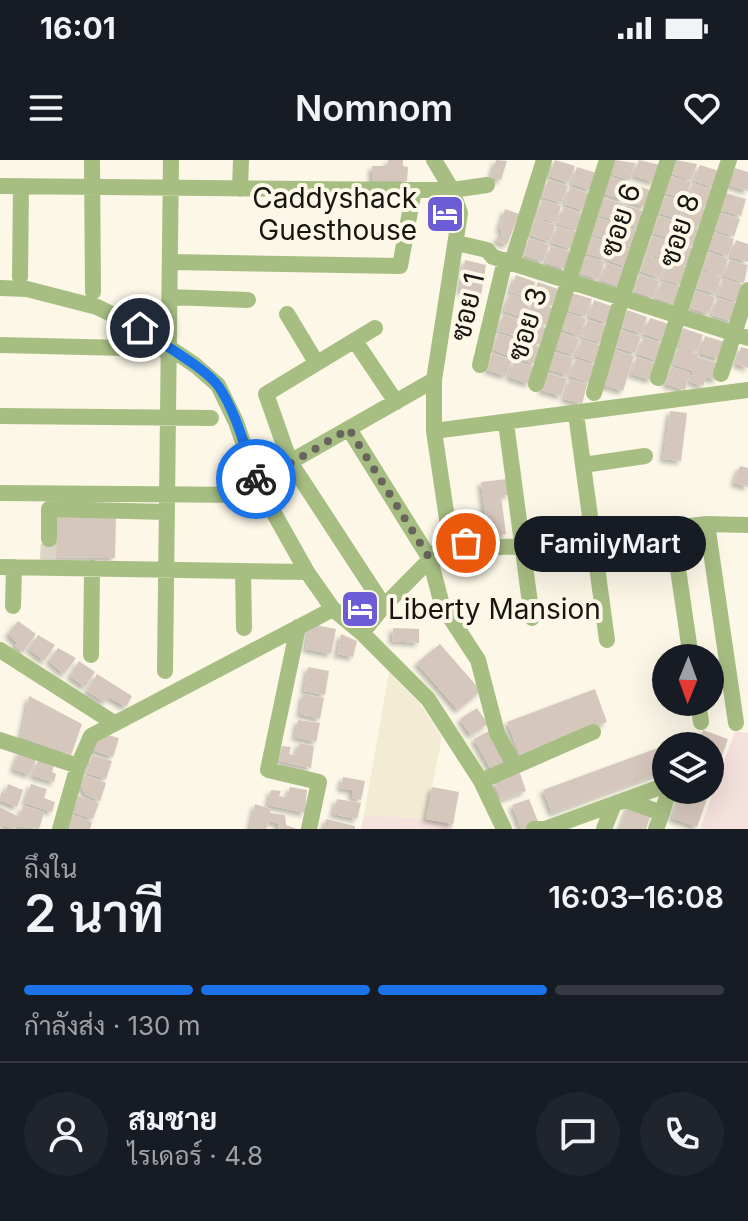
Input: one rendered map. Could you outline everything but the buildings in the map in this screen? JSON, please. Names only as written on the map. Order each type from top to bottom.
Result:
[{"type":"street","points":[[92,160],[93,292]]},
{"type":"street","points":[[165,671],[171,160]]},
{"type":"street","points":[[240,189],[241,160]]},
{"type":"street","points":[[434,160],[452,190],[460,213],[434,380],[434,431],[450,539]]},
{"type":"street","name":"ซอย 1","points":[[480,365],[503,259],[544,160]]},
{"type":"street","name":"ซอย 3","points":[[536,384],[607,160]]},
{"type":"street","name":"ซอย 6","points":[[594,393],[668,160]]},
{"type":"street","name":"ซอย 8","points":[[658,378],[729,160]]},
{"type":"street","points":[[0,186],[452,190],[487,185]]},
{"type":"street","points":[[20,277],[21,186]]},
{"type":"street","points":[[170,262],[400,266],[414,190]]},
{"type":"street","points":[[456,248],[485,260],[503,259],[741,336]]},
{"type":"street","points":[[0,288],[27,289],[97,307],[140,328],[195,365],[218,385],[236,422],[254,489],[307,572],[333,609],[362,633],[428,699],[481,781],[504,829]]},
{"type":"street","points":[[721,374],[741,336],[748,290]]},
{"type":"street","points":[[170,297],[248,300]]},
{"type":"street","points":[[287,314],[316,362]]},
{"type":"street","points":[[375,328],[266,394],[290,462],[384,606]]},
{"type":"street","points":[[355,341],[396,402]]},
{"type":"street","points":[[0,345],[167,349]]},
{"type":"street","points":[[49,539],[49,509],[166,503],[254,489],[290,462],[434,380]]},
{"type":"street","points":[[434,431],[748,390]]},
{"type":"street","points":[[576,414],[607,640]]},
{"type":"street","points":[[0,416],[211,418]]},
{"type":"street","points":[[506,423],[532,618]]},
{"type":"street","points":[[349,429],[430,559],[442,605],[478,660],[497,733],[514,765]]},
{"type":"street","points":[[583,465],[645,456]]},
{"type":"street","points":[[0,493],[166,503]]},
{"type":"street","points":[[450,539],[482,548],[707,524],[748,525]]},
{"type":"street","points":[[707,524],[736,723]]},
{"type":"street","points":[[672,528],[689,644]]},
{"type":"street","points":[[362,633],[450,539]]},
{"type":"street","points":[[13,606],[7,567],[48,564],[92,568],[307,572]]},
{"type":"street","points":[[91,655],[92,568]]},
{"type":"street","points":[[243,571],[244,628]]},
{"type":"street","points":[[60,829],[78,766],[91,736],[333,609]]},
{"type":"street","points":[[298,627],[268,770],[319,782],[309,829]]},
{"type":"street","points":[[0,650],[114,723]]},
{"type":"street","points":[[700,716],[701,722]]},
{"type":"street","points":[[481,781],[593,732]]},
{"type":"street","points":[[0,740],[78,766]]},
{"type":"street","points":[[534,829],[550,828],[652,793]]},
{"type":"street","points":[[619,802],[659,821]]},
{"type":"street","points":[[604,829],[619,802]]},
{"type":"shaded area","points":[[389,672],[420,704],[442,737],[426,819],[364,815]]},
{"type":"shaded area","points":[[735,731],[748,733],[748,829],[700,829],[709,804],[724,804],[724,762]]},
{"type":"shaded area","points":[[364,815],[453,824],[452,829],[361,829]]},
{"type":"tunnel","points":[[48,560],[49,539]]},
{"type":"way so far","points":[[256,479],[257,483],[349,429],[430,559],[450,539],[466,543]]},
{"type":"place","name":"Caddyshack Guesthouse","points":[[445,214]]},
{"type":"place","name":"FamilyMart","points":[[466,543]]},
{"type":"place","name":"Liberty Mansion","points":[[360,609]]},
{"type":"route","points":[[140,328],[195,365],[218,385],[236,422],[256,479]]}]
